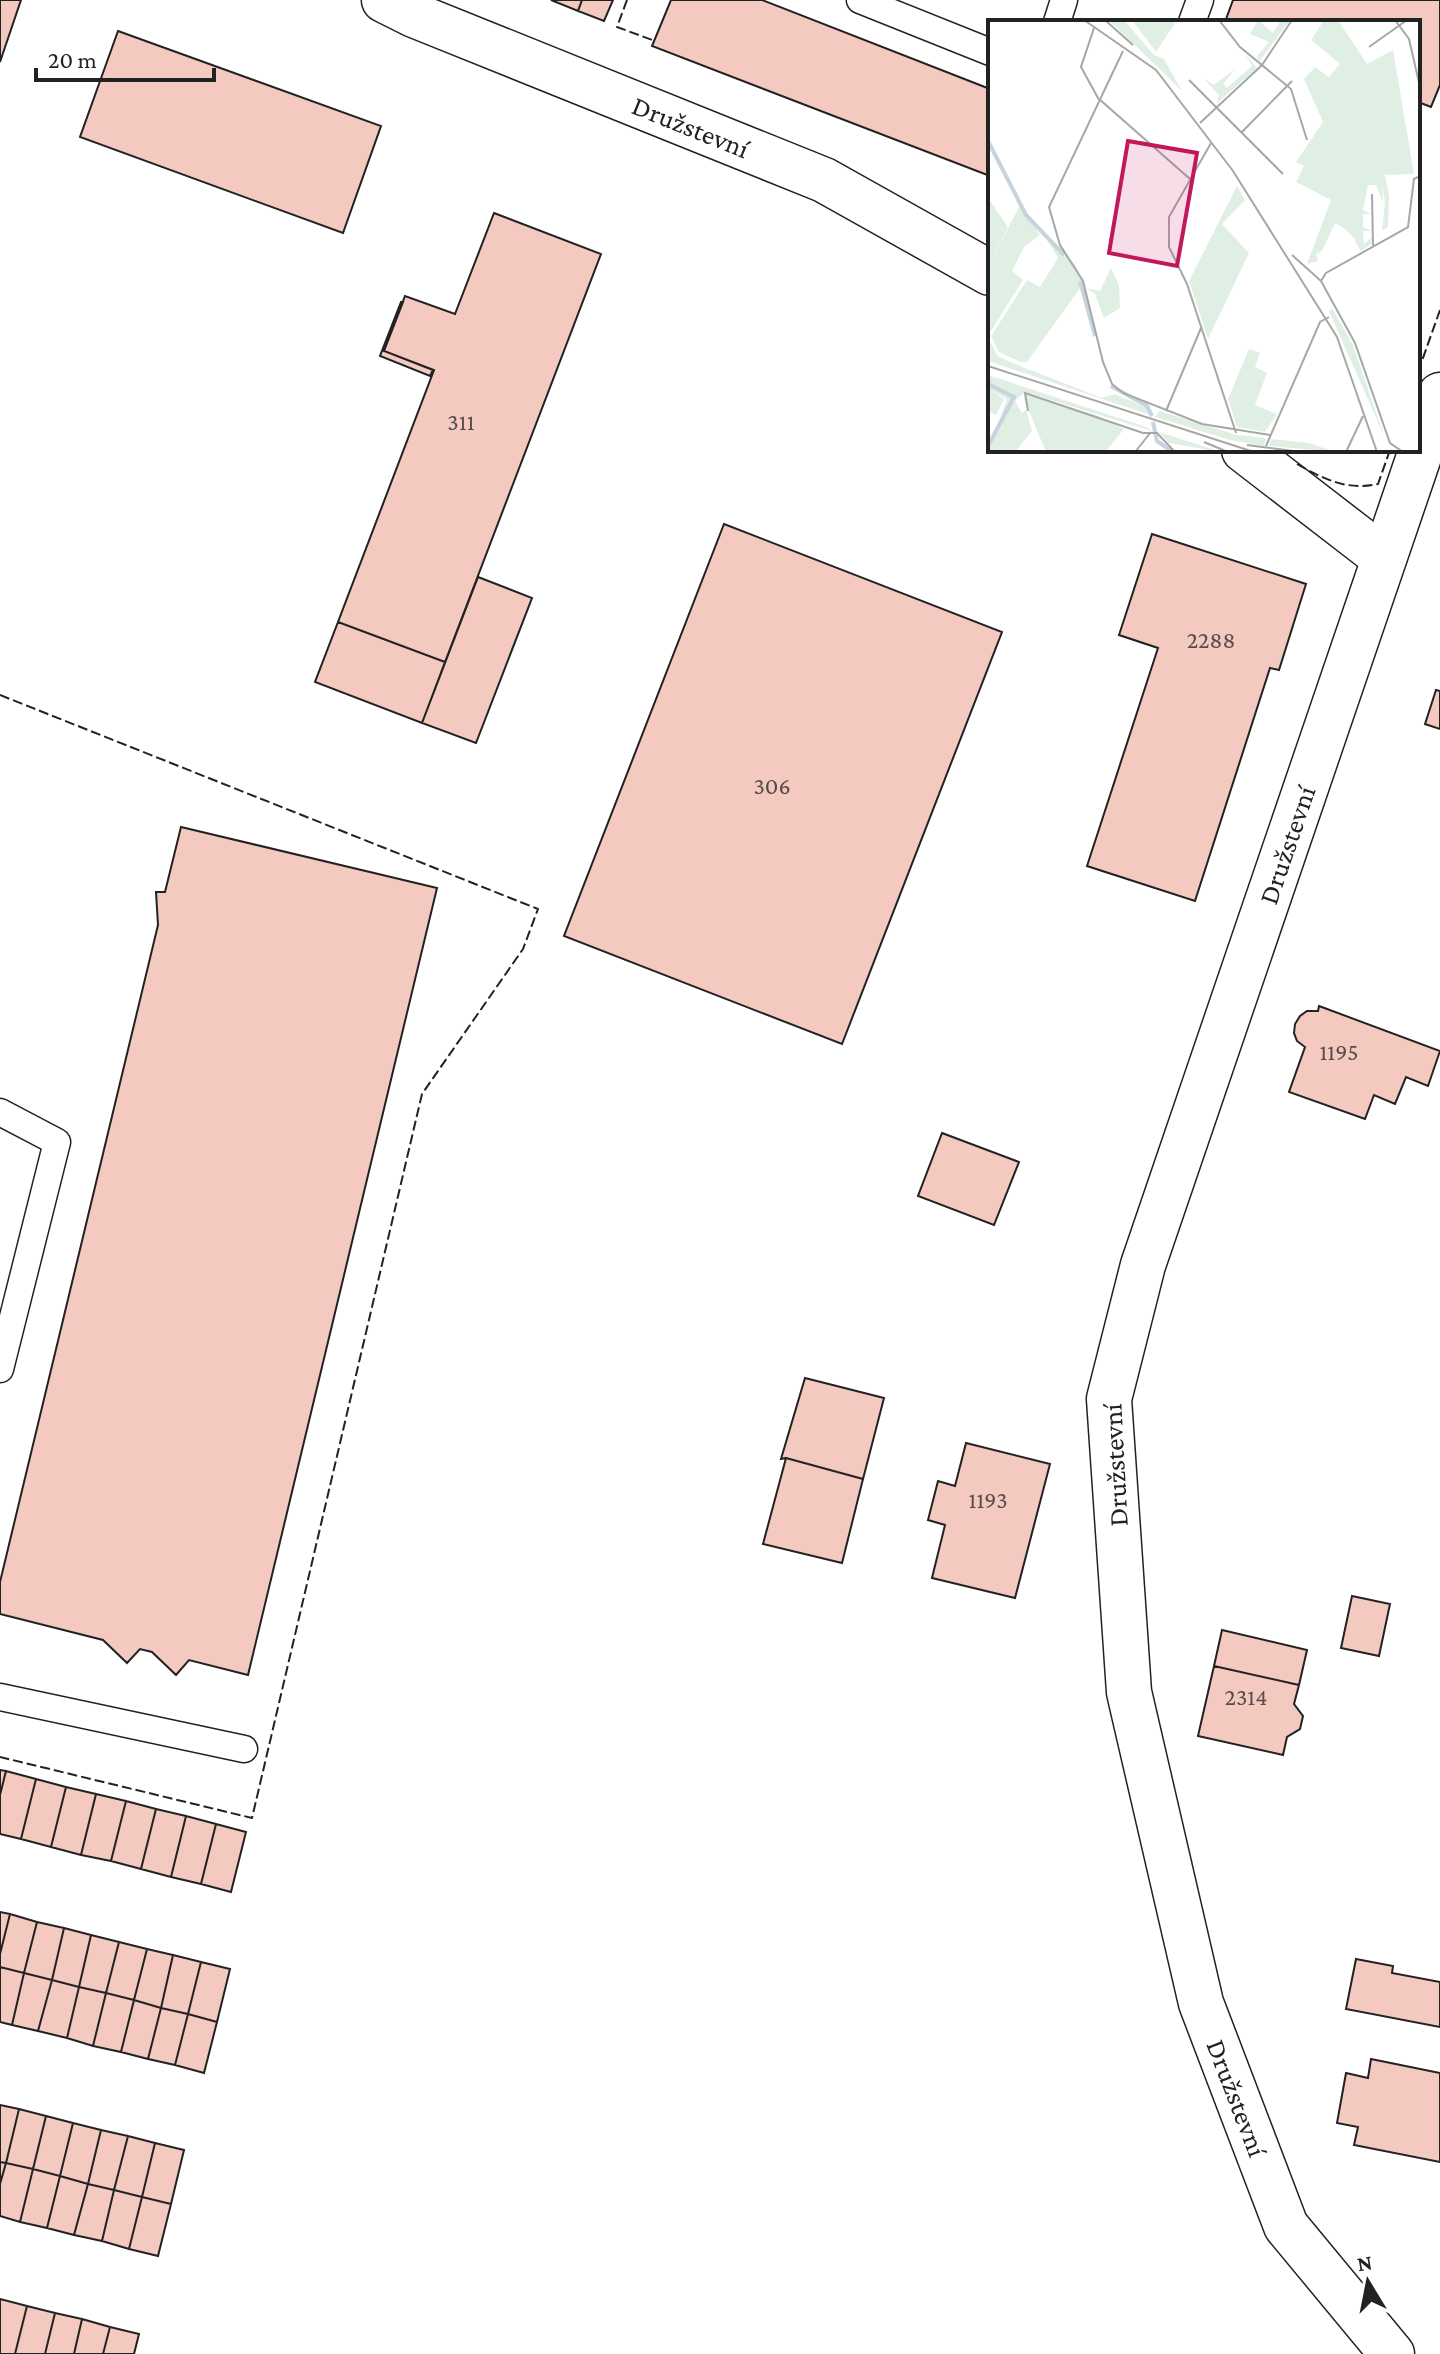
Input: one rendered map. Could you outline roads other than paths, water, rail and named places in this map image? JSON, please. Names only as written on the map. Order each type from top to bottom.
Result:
[{"type":"street","name":"Družstevní","points":[[384,0],[414,15],[824,180],[988,272]]},
{"type":"street","name":"Družstevní","points":[[1392,2354],[1286,2226],[1201,2003],[1129,1692],[1109,1399],[1143,1265],[1440,395]]},
{"type":"street","points":[[1247,452],[1384,558]]},
{"type":"lane","points":[[860,0],[923,12],[988,51]]},
{"type":"lane","points":[[1058,20],[1064,0]]},
{"type":"lane","points":[[1193,20],[1200,0]]},
{"type":"lane","points":[[0,1112],[57,1142],[0,1369]]},
{"type":"lane","points":[[0,1697],[244,1749]]}]
